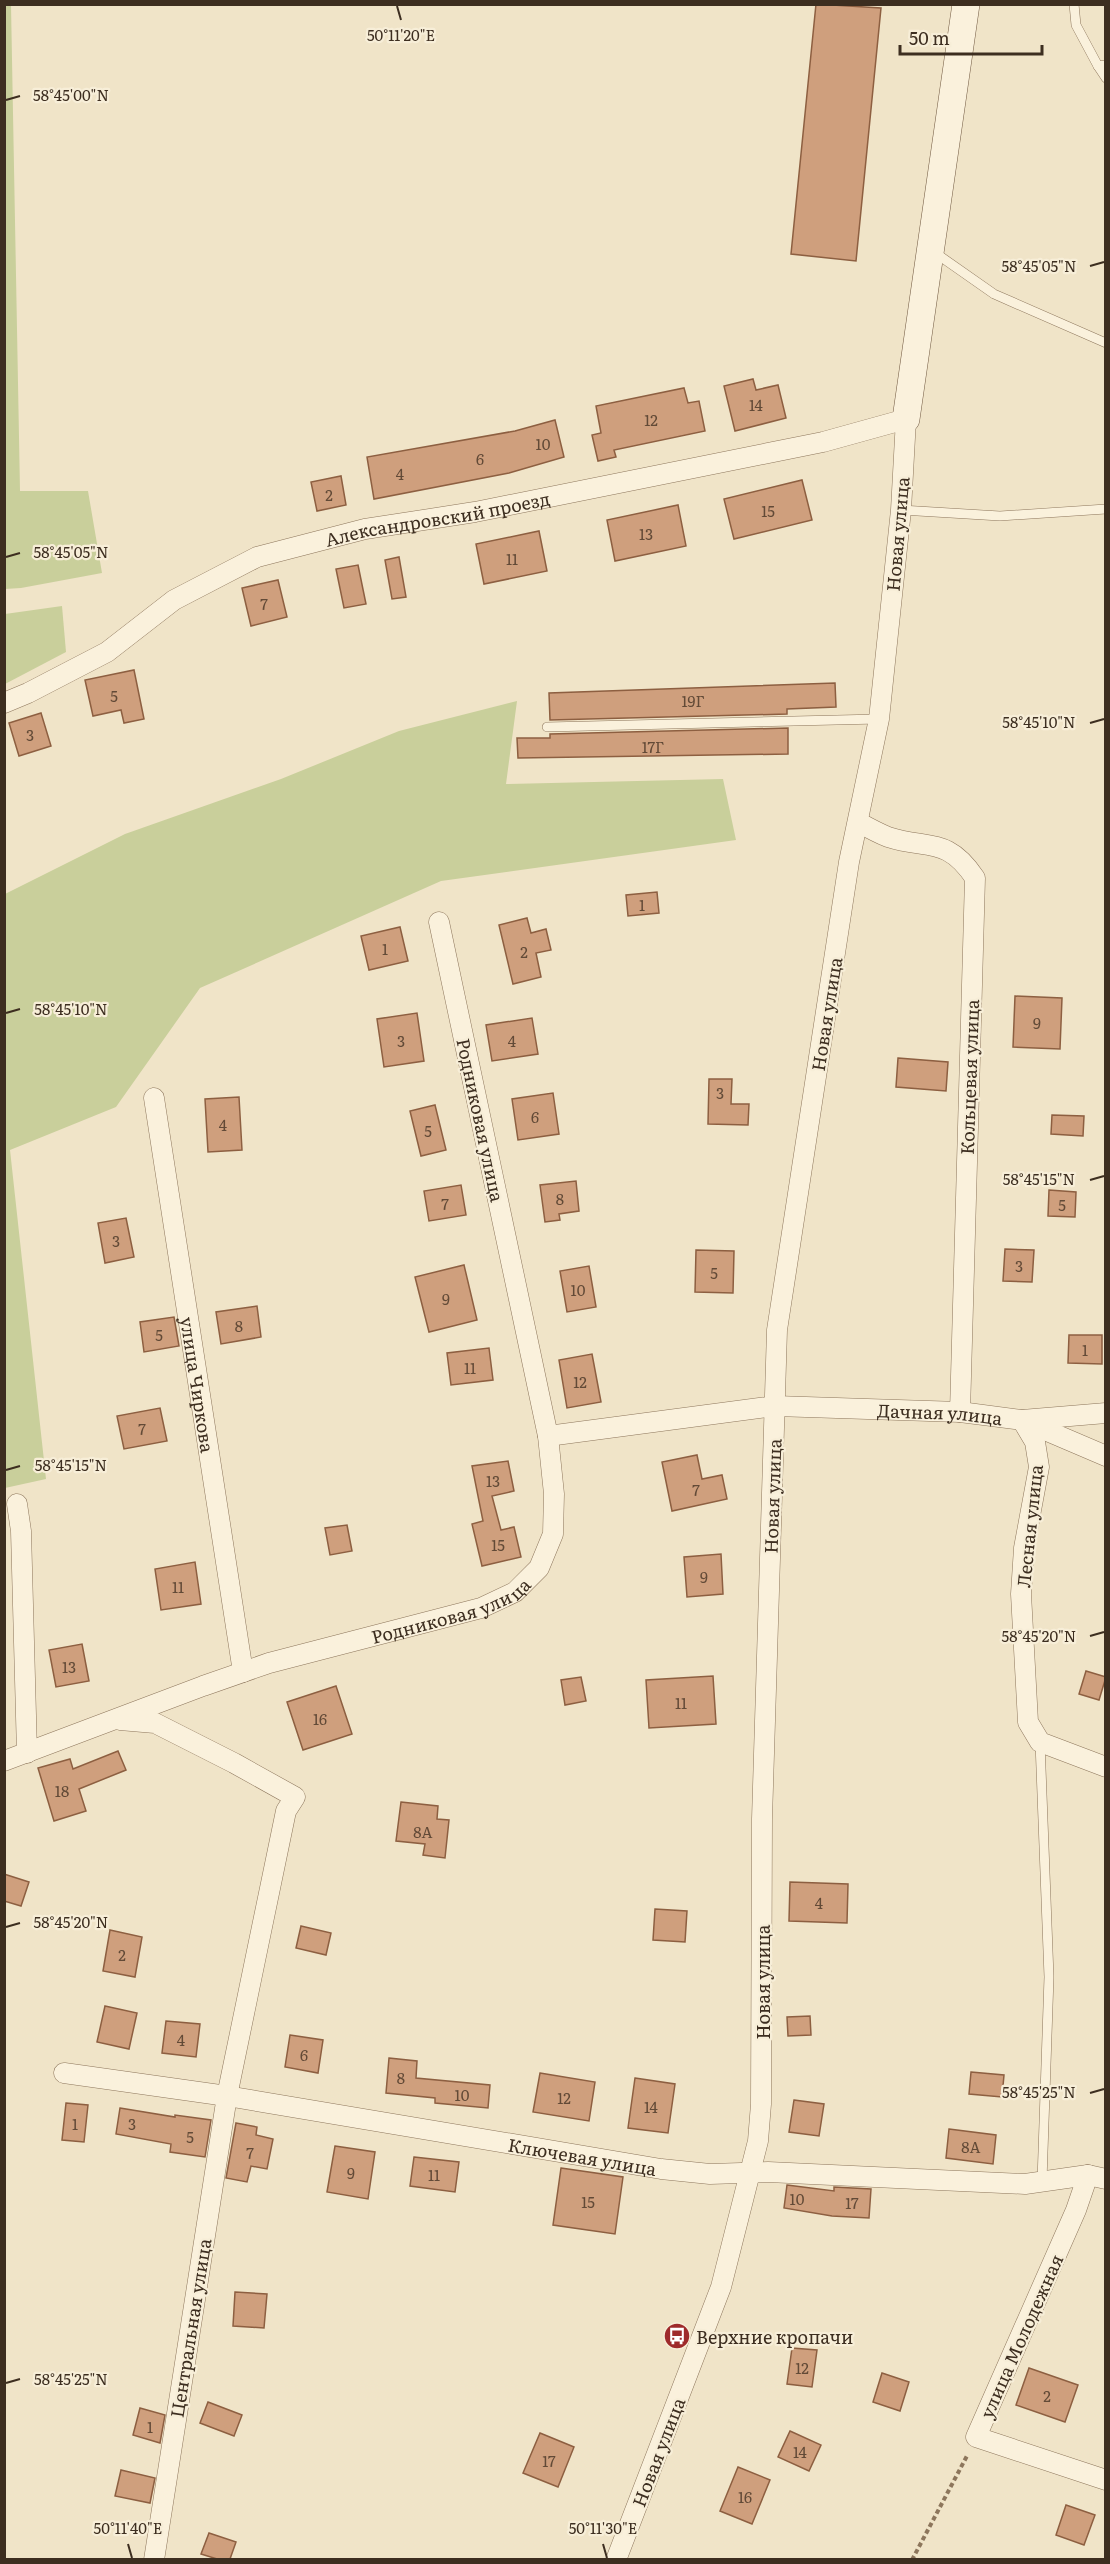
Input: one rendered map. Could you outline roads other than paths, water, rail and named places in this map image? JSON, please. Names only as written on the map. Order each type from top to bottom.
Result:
[{"type":"street","points":[[906,418],[966,4]]},
{"type":"street","name":"Новая улица","points":[[616,2559],[721,2287],[758,2141],[761,2104],[762,1819],[777,1330],[849,862],[879,719],[901,510],[906,418]]},
{"type":"street","name":"Александровский проезд","points":[[4,703],[107,652],[174,600],[257,557],[365,529],[475,512],[823,442],[906,418]]},
{"type":"street","name":"Кольцевая улица","points":[[858,822],[888,837],[942,847],[963,860],[975,878],[960,1412]]},
{"type":"street","name":"Родниковая улица","points":[[4,1761],[243,1672],[369,1635],[481,1608],[515,1592],[539,1568],[553,1534],[554,1494],[549,1436],[439,922]]},
{"type":"street","name":"улица Чиркова","points":[[154,1098],[243,1672]]},
{"type":"street","name":"Дачная улица","points":[[549,1436],[775,1406],[960,1412],[1022,1420],[1106,1413]]},
{"type":"street","points":[[1022,1420],[1106,1456]]},
{"type":"street","name":"Лесная улица","points":[[1022,1420],[1035,1442],[1039,1467],[1024,1548],[1021,1594],[1028,1722],[1040,1742]]},
{"type":"street","points":[[17,1504],[21,1531],[27,1753]]},
{"type":"street","name":"Центральная улица","points":[[114,1720],[155,1723],[295,1797],[286,1812],[227,2096],[154,2559]]},
{"type":"street","points":[[1040,1742],[1106,1767]]},
{"type":"street","name":"Ключевая улица","points":[[64,2073],[227,2096],[662,2169],[710,2174],[749,2173],[1025,2184],[1097,2177]]},
{"type":"street","name":"улица Молодежная","points":[[1097,2177],[1076,2210],[976,2437],[1106,2480]]},
{"type":"lane","points":[[1074,4],[1076,26],[1102,66],[1106,78]]},
{"type":"lane","points":[[930,248],[994,294],[1106,343]]},
{"type":"lane","points":[[901,510],[1000,516],[1106,509]]},
{"type":"lane","points":[[547,727],[879,719]]},
{"type":"lane","points":[[1040,1742],[1049,1977],[1042,2181]]},
{"type":"place","name":"Верхние кропачи","points":[[677,2336]]}]
